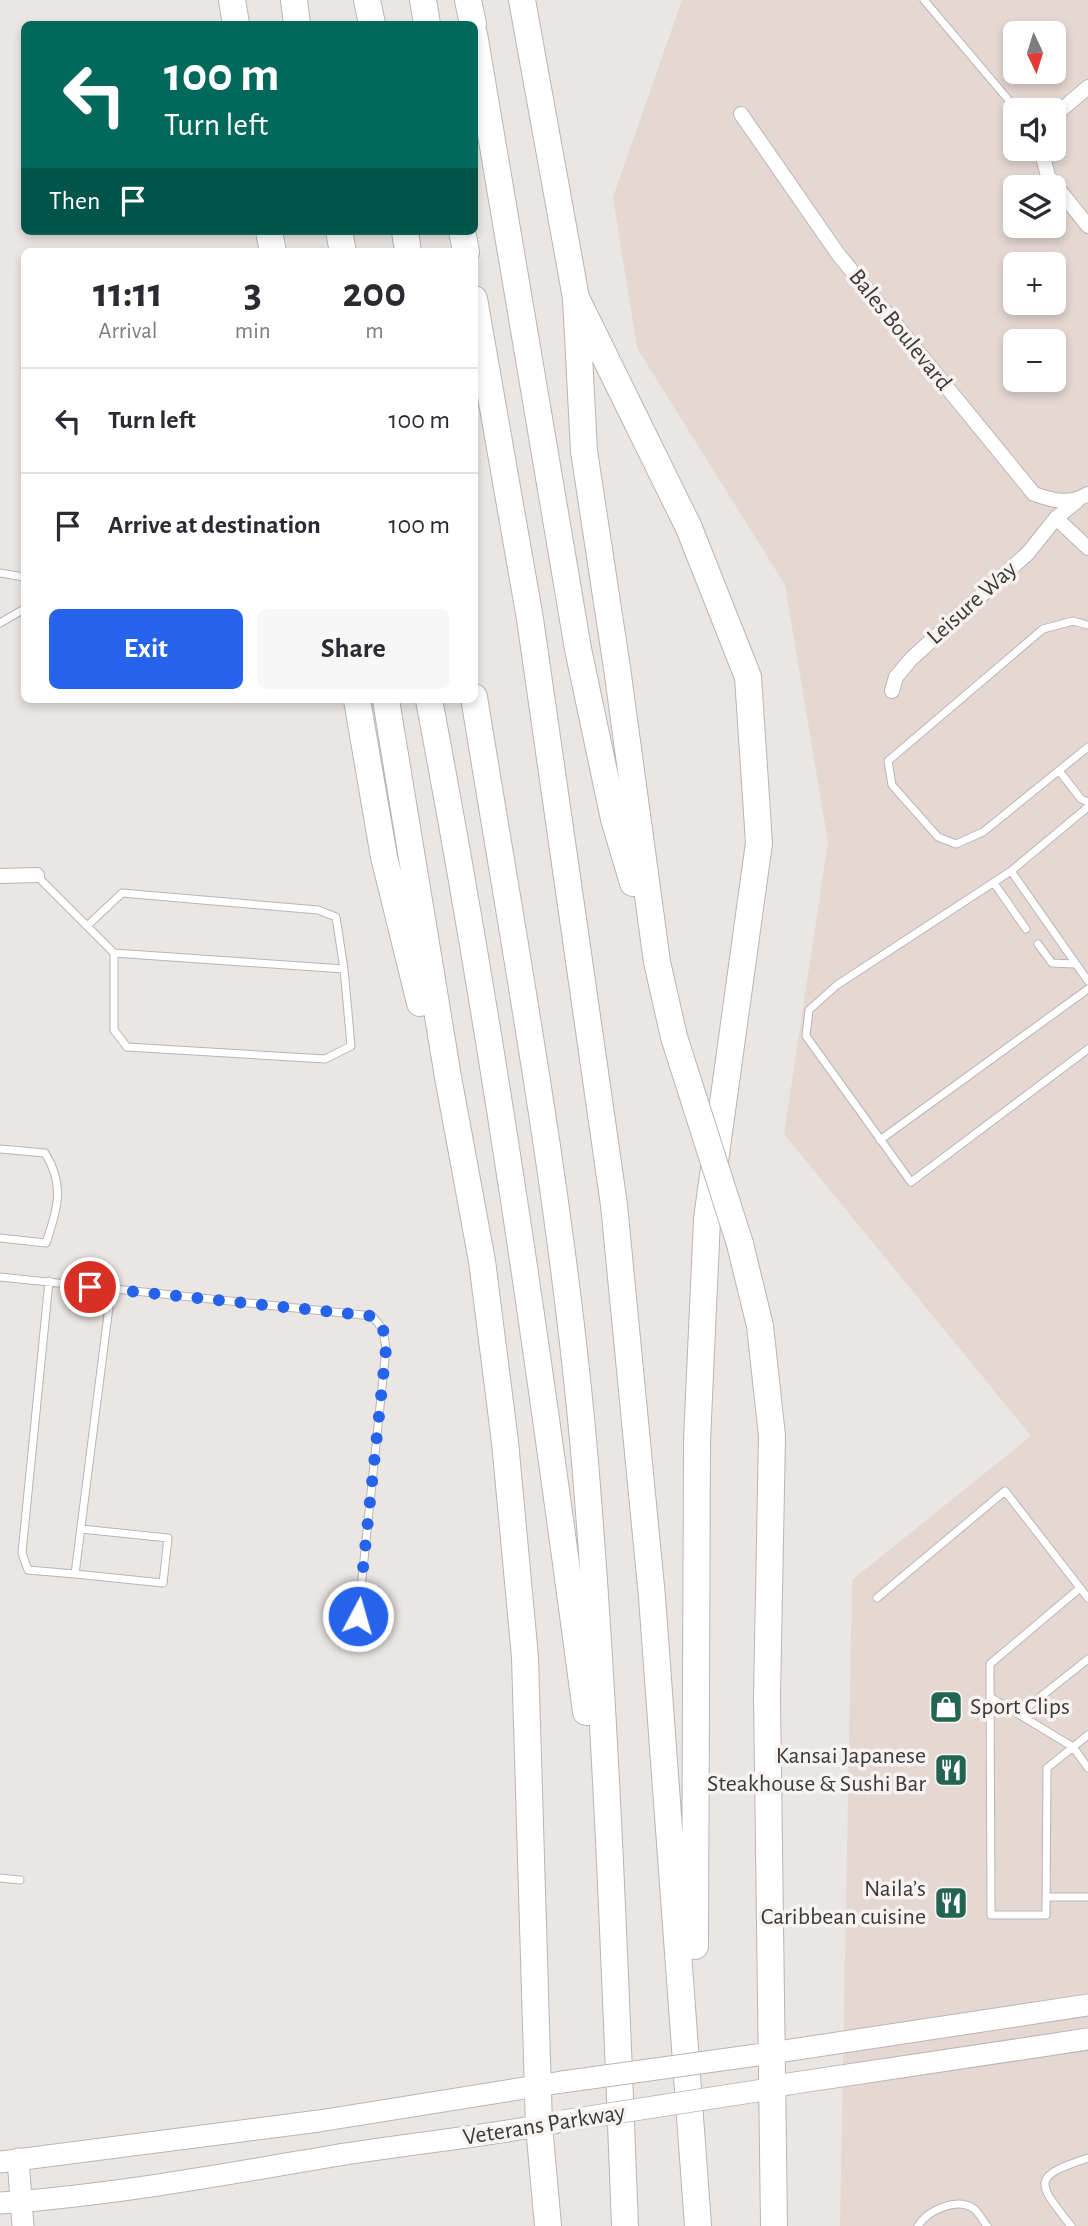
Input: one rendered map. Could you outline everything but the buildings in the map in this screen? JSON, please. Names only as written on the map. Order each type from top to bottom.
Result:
[{"type":"highway","points":[[232,0],[236,21]]},
{"type":"highway","points":[[294,0],[298,21]]},
{"type":"highway","points":[[367,0],[371,21]]},
{"type":"highway","points":[[423,0],[426,21]]},
{"type":"highway","points":[[468,0],[472,21]]},
{"type":"highway","points":[[522,0],[576,298],[584,451],[617,668],[656,962]]},
{"type":"highway","points":[[478,58],[578,649],[614,819],[656,962],[674,1037],[740,1244],[760,1326],[772,1436],[767,1696],[765,2089],[774,2226]]},
{"type":"highway","points":[[576,298],[689,528],[748,677],[759,843],[707,1219],[698,1441],[694,2154]]},
{"type":"highway","points":[[478,322],[530,619],[614,1205],[652,1597],[698,2226]]},
{"type":"highway","points":[[358,703],[384,857],[482,1261]]},
{"type":"highway","points":[[386,703],[448,1077],[482,1261],[505,1442],[525,1657],[550,2085],[548,2226]]},
{"type":"highway","points":[[430,703],[465,889],[547,1416],[614,1924]]},
{"type":"highway","points":[[475,703],[561,1250],[584,1460],[610,1821],[625,2226]]},
{"type":"main road","name":"Veterans Parkway","points":[[9,2161],[319,2121],[1088,2006]]},
{"type":"main road","name":"Veterans Parkway","points":[[10,2202],[177,2184],[334,2156],[1088,2039]]},
{"type":"main road","points":[[9,2161],[10,2202],[23,2226]]},
{"type":"street","points":[[1066,106],[1088,87]]},
{"type":"street","name":"Bales Boulevard","points":[[741,114],[838,254],[1034,494],[1058,502],[1082,498]]},
{"type":"street","points":[[1044,161],[1048,176],[1088,226]]},
{"type":"street","name":"Leisure Way","points":[[892,691],[896,677],[911,659],[1028,552],[1056,518],[1082,498]]},
{"type":"street","points":[[1056,518],[1088,548]]},
{"type":"street","points":[[0,876],[37,875]]},
{"type":"lane","points":[[924,0],[1007,98]]},
{"type":"lane","points":[[0,573],[21,576]]},
{"type":"lane","points":[[0,623],[21,611]]},
{"type":"lane","points":[[1088,625],[1073,621],[1043,629],[888,761],[892,785],[938,837],[956,844],[983,832],[1088,747]]},
{"type":"lane","points":[[1060,772],[1088,804],[1011,871],[838,985],[809,1010],[806,1036],[911,1182],[1088,1049]]},
{"type":"lane","points":[[1011,871],[1088,981]]},
{"type":"lane","points":[[37,875],[114,953],[344,970]]},
{"type":"lane","points":[[994,883],[1026,929]]},
{"type":"lane","points":[[87,926],[122,893],[318,910],[335,918],[344,970],[351,1046],[325,1059],[127,1047],[114,1030],[114,953]]},
{"type":"lane","points":[[1038,944],[1052,963],[1074,964]]},
{"type":"lane","points":[[880,1140],[1088,989]]},
{"type":"lane","points":[[0,1149],[46,1153],[57,1172],[57,1211],[46,1243],[0,1238]]},
{"type":"lane","points":[[0,1277],[372,1316],[383,1329],[386,1349],[358,1616]]},
{"type":"lane","points":[[49,1281],[22,1553],[28,1570],[163,1583],[168,1538],[81,1529]]},
{"type":"lane","points":[[75,1574],[111,1290]]},
{"type":"lane","points":[[877,1598],[1005,1491],[1088,1598]]},
{"type":"lane","points":[[1080,1588],[990,1664],[991,1915],[1046,1914],[1046,1768],[1088,1735]]},
{"type":"lane","points":[[1019,1714],[1088,1659]]},
{"type":"lane","points":[[990,1697],[1073,1747],[1088,1768]]},
{"type":"lane","points":[[0,1878],[20,1880]]},
{"type":"lane","points":[[1046,1897],[1088,1897]]},
{"type":"lane","points":[[1071,2226],[1046,2194],[1046,2176],[1055,2169],[1088,2158]]},
{"type":"lane","points":[[918,2226],[931,2211],[958,2204],[973,2208],[987,2226]]},
{"type":"shaded area","points":[[682,0],[1088,0],[1088,2226],[840,2226],[852,1580],[1031,1436],[784,1134],[828,842],[785,585],[637,348],[613,197]]},
{"type":"place","name":"Sport Clips","points":[[946,1707]]},
{"type":"place","name":"Kansai Japanese Steakhouse & Sushi Bar","points":[[951,1770]]},
{"type":"place","name":"Naila’s Caribbean cuisine","points":[[951,1903]]},
{"type":"route","points":[[90,1287],[372,1316],[383,1329],[386,1349],[358,1616]]}]
